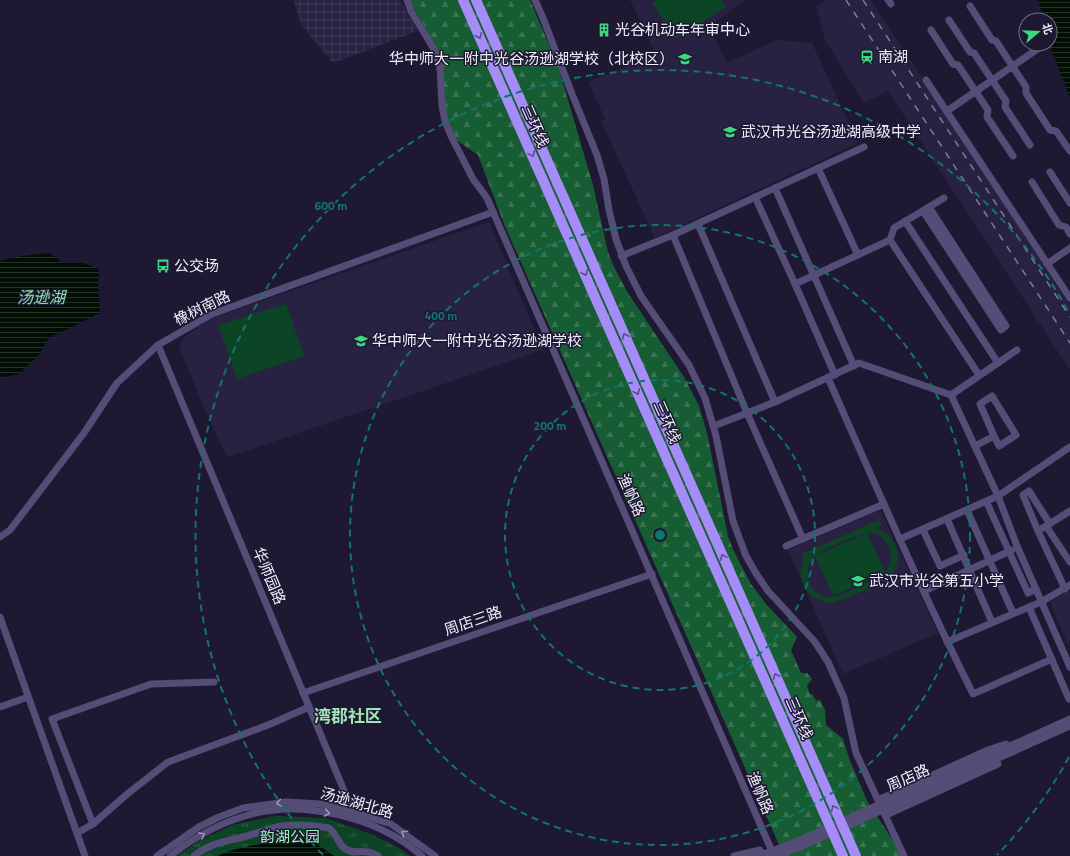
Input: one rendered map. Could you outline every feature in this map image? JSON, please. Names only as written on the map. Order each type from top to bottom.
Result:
[{"type":"highway","name":"三环线","points":[[463,0],[844,856]]},
{"type":"highway","name":"三环线","points":[[476,0],[856,856]]},
{"type":"street","name":"渔帆路","points":[[407,0],[411,11],[437,56],[440,67],[444,121],[473,179],[487,198],[774,856]]},
{"type":"street","points":[[538,2],[572,94],[597,155],[606,187],[609,210],[621,256],[630,277],[694,374],[705,398],[714,426],[733,521],[746,556],[757,576],[768,591],[815,642],[828,662],[844,698],[856,753],[904,856]]},
{"type":"street","points":[[970,6],[992,40],[996,41],[1026,87],[1026,93],[1050,130],[1056,131],[1070,151]]},
{"type":"street","points":[[949,20],[970,52],[974,53],[1006,101],[1006,107],[1030,145]]},
{"type":"street","points":[[931,30],[953,64],[958,65],[988,110],[987,117],[1013,156]]},
{"type":"street","points":[[946,111],[1033,52]]},
{"type":"street","points":[[926,80],[1070,298]]},
{"type":"street","points":[[621,256],[698,224],[864,147]]},
{"type":"street","points":[[818,168],[858,255]]},
{"type":"street","points":[[1050,172],[1070,203]]},
{"type":"street","points":[[1032,182],[1059,225],[1066,227],[1070,234]]},
{"type":"street","points":[[775,188],[854,366]]},
{"type":"street","points":[[755,197],[835,374]]},
{"type":"street","points":[[794,284],[890,240],[894,228],[944,198]]},
{"type":"street","points":[[926,209],[960,261],[1006,326],[1000,330],[960,261]]},
{"type":"street","name":"橡树南路","points":[[0,537],[10,530],[80,439],[117,383],[158,345],[212,314],[493,212]]},
{"type":"street","points":[[905,221],[998,363]]},
{"type":"street","points":[[698,224],[776,402]]},
{"type":"street","points":[[673,235],[747,413],[803,539]]},
{"type":"street","points":[[890,240],[979,375]]},
{"type":"street","points":[[1047,264],[1070,248]]},
{"type":"street","name":"华师园路","points":[[158,345],[309,707],[352,815]]},
{"type":"street","points":[[951,395],[1016,350]]},
{"type":"street","points":[[714,426],[776,402],[859,363],[951,395],[998,496],[1017,546],[1070,666]]},
{"type":"street","points":[[828,378],[947,642],[973,694],[1052,659]]},
{"type":"street","points":[[992,396],[1016,435],[999,446],[994,436],[980,404],[992,396]]},
{"type":"street","points":[[975,446],[994,436]]},
{"type":"street","points":[[900,539],[998,496],[1070,447]]},
{"type":"street","points":[[1019,481],[1026,492],[1028,491],[1070,562]]},
{"type":"street","points":[[947,642],[1041,602],[1067,587],[1038,531],[1023,495],[1026,492]]},
{"type":"street","points":[[986,501],[1028,593],[1036,589]]},
{"type":"street","points":[[786,546],[884,504]]},
{"type":"street","points":[[967,510],[1013,613]]},
{"type":"street","points":[[1038,531],[1070,511]]},
{"type":"street","points":[[947,519],[992,622]]},
{"type":"street","points":[[923,530],[940,566],[964,556]]},
{"type":"street","points":[[924,591],[1009,552],[1017,546]]},
{"type":"street","name":"周店三路","points":[[303,693],[652,574]]},
{"type":"street","points":[[1029,607],[1069,698]]},
{"type":"street","points":[[0,617],[85,856]]},
{"type":"street","points":[[93,824],[52,719],[152,684],[214,682]]},
{"type":"street","points":[[0,707],[28,697]]},
{"type":"street","points":[[77,833],[93,824],[126,795],[168,762],[268,725],[309,707]]},
{"type":"street","name":"周店路","points":[[774,856],[800,847],[1033,739],[1070,719]]},
{"type":"street","name":"周店路","points":[[1033,739],[1070,726]]},
{"type":"street","points":[[878,800],[988,750],[1033,739]]},
{"type":"street","points":[[886,815],[995,765],[1033,739]]},
{"type":"street","name":"周店路","points":[[754,856],[770,852],[798,841],[991,758]]},
{"type":"street","name":"汤逊湖北路","points":[[157,856],[199,828],[219,817],[243,808],[286,802],[320,804],[352,815],[391,824],[435,856]]},
{"type":"street","name":"汤逊湖北路","points":[[170,856],[220,824],[246,815],[270,810],[295,809],[352,815],[387,832],[422,856]]},
{"type":"street","points":[[194,856],[203,848],[216,843],[290,825],[329,828],[334,831],[344,848],[353,852],[365,850],[378,856]]},
{"type":"street","points":[[734,856],[770,847]]},
{"type":"shaded area","points":[[293,0],[400,0],[418,31],[333,63],[302,26]]},
{"type":"shaded area","name":"武汉市光谷汤逊湖高级中学","points":[[630,0],[745,0],[709,27],[727,63],[776,40],[812,43],[858,143],[655,238],[601,121],[605,119],[588,82],[656,54]]},
{"type":"shaded area","points":[[826,0],[871,0],[1070,305],[1070,370],[888,91],[864,103],[825,40],[816,6]]},
{"type":"shaded area","name":"华中师大一附中光谷汤逊湖学校","points":[[489,222],[543,350],[228,457],[206,412],[179,347],[186,335],[212,318]]},
{"type":"shaded area","name":"武汉市光谷第五小学","points":[[880,510],[938,633],[843,674],[788,550]]},
{"type":"shaded area","points":[[1070,590],[1070,641],[1067,643],[1050,602]]},
{"type":"green space","points":[[409,0],[530,0],[558,66],[593,185],[608,252],[614,267],[628,293],[684,377],[699,406],[707,433],[728,536],[732,547],[751,584],[766,604],[797,637],[791,650],[801,673],[807,673],[812,679],[807,686],[810,695],[812,694],[816,701],[820,700],[825,710],[826,725],[843,739],[849,758],[867,801],[896,845],[901,856],[784,856],[504,224],[478,155],[452,137],[443,104],[444,74],[437,48]]},
{"type":"green space","points":[[656,0],[721,0],[726,7],[676,39],[652,3]]},
{"type":"green space","points":[[286,304],[304,356],[237,379],[218,325]]},
{"type":"green space","points":[[879,520],[882,525],[875,528],[883,531],[894,542],[898,556],[894,570],[885,580],[851,596],[830,603],[815,598],[805,587],[801,575],[804,560],[802,554]],"holes":[[[867,533],[815,556],[839,543]],[[867,533],[881,537],[889,546],[891,559],[885,572]],[[815,556],[833,596],[884,573],[879,577],[842,594],[831,597],[824,596],[818,593],[809,583],[808,569]]]},
{"type":"green space","name":"韵湖公园","points":[[275,816],[325,818],[371,834],[401,849],[410,856],[177,856],[199,841],[232,825]]},
{"type":"water","points":[[1038,0],[1070,0],[1070,98],[1052,52],[1058,52],[1058,12],[1042,12]]},
{"type":"water","name":"汤逊湖","points":[[49,253],[63,263],[83,263],[99,269],[98,288],[100,313],[49,338],[39,355],[19,374],[0,378],[0,261],[22,256]]},
{"type":"water","points":[[301,838],[313,841],[334,856],[217,856],[248,846]]},
{"type":"railway","points":[[846,0],[1070,343]]},
{"type":"railway","points":[[863,0],[1070,317]]},
{"type":"place","name":"光谷机动车年审中心","points":[[604,30]]},
{"type":"place","name":"南湖","points":[[867,57]]},
{"type":"place","name":"华中师大一附中光谷汤逊湖学校（北校区）","points":[[685,59]]},
{"type":"place","name":"武汉市光谷汤逊湖高级中学","points":[[730,132]]},
{"type":"place","name":"公交场","points":[[163,266]]},
{"type":"place","name":"华中师大一附中光谷汤逊湖学校","points":[[361,341]]},
{"type":"place","name":"武汉市光谷第五小学","points":[[858,581]]},
{"type":"district","name":"湾郡社区","points":[[348,716]]}]
